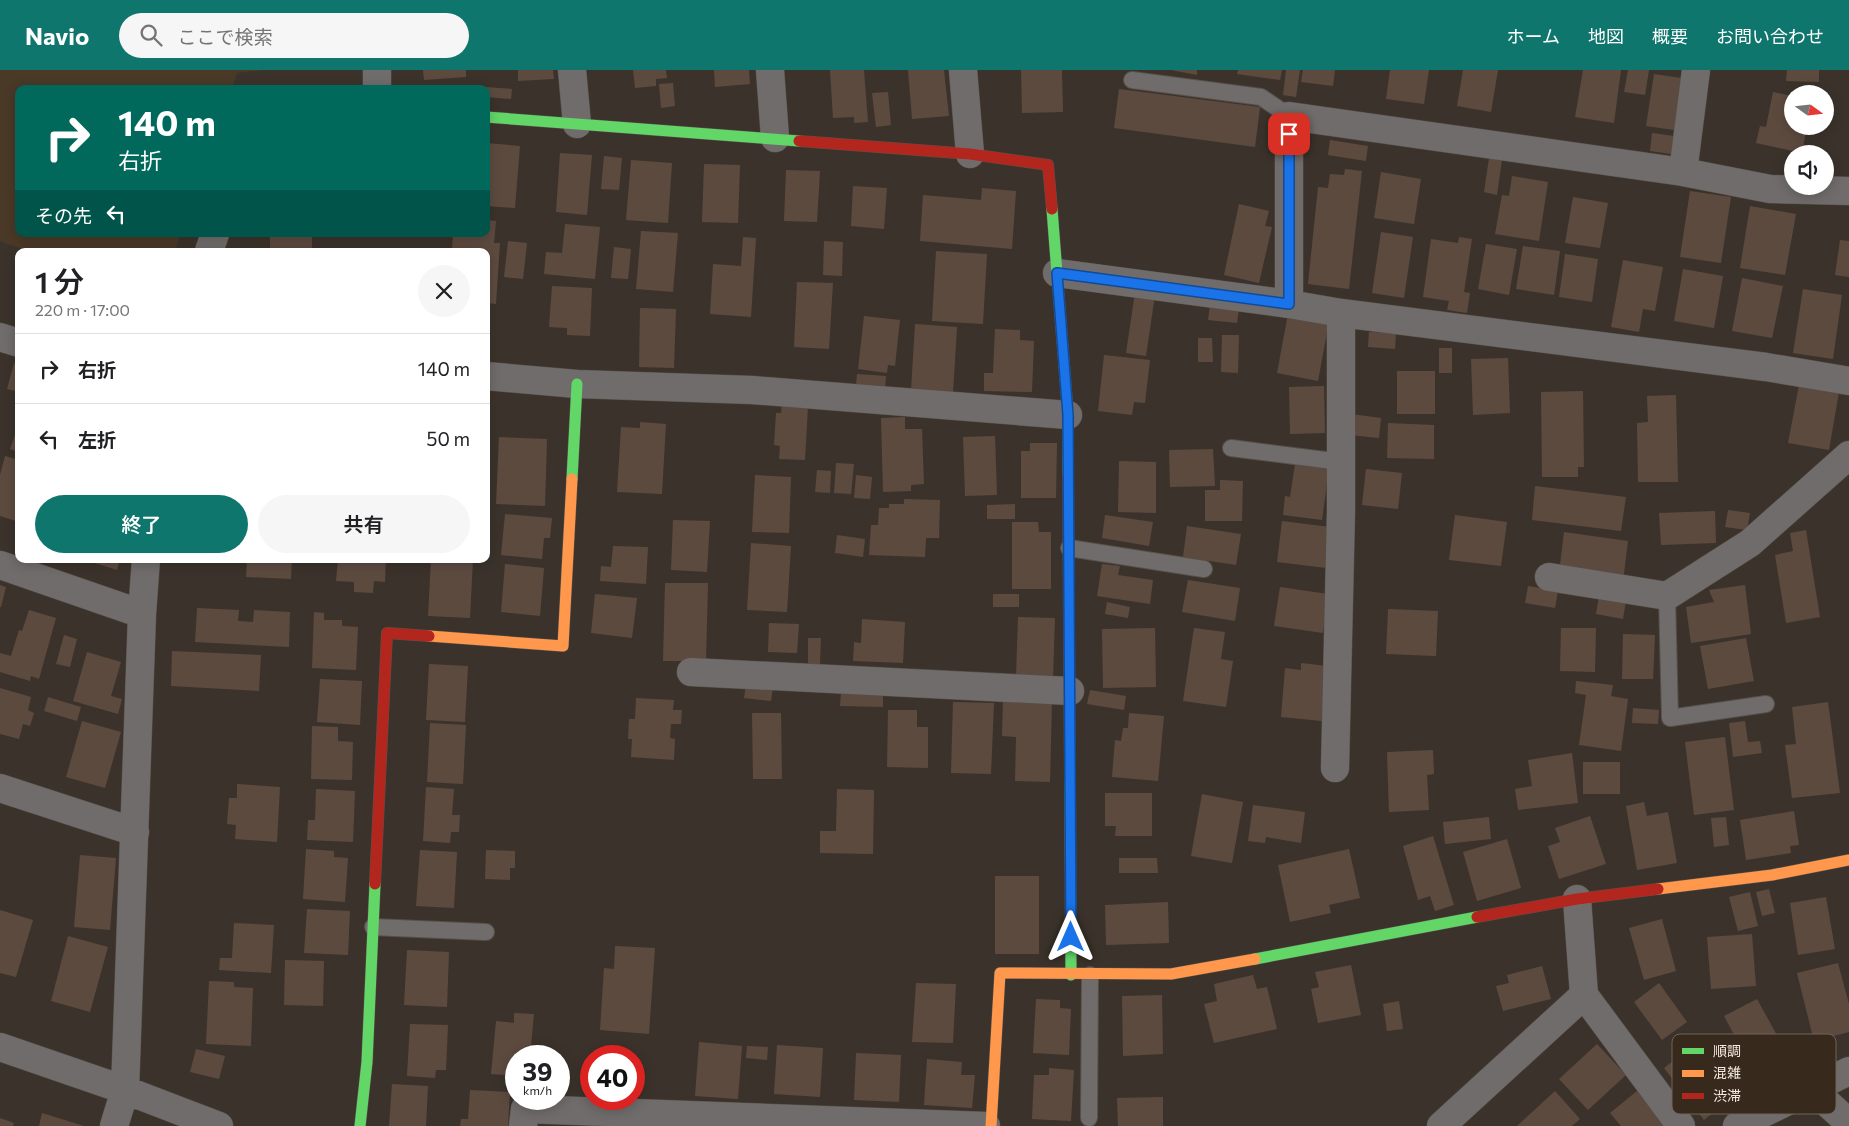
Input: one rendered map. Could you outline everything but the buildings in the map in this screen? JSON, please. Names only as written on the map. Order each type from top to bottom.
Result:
[{"type":"street","points":[[376,70],[377,85]]},
{"type":"street","points":[[572,70],[577,124]]},
{"type":"street","points":[[770,70],[775,138]]},
{"type":"street","points":[[963,70],[970,154]]},
{"type":"street","points":[[1682,172],[1696,70]]},
{"type":"street","points":[[1289,304],[1289,116],[1682,172],[1770,190],[1849,191]]},
{"type":"street","points":[[490,117],[970,154],[1048,165],[1068,415],[1071,975]]},
{"type":"street","points":[[1057,273],[1289,304],[1341,313],[1766,367],[1849,382]]},
{"type":"street","points":[[1335,768],[1341,462],[1341,313]]},
{"type":"street","points":[[0,337],[15,342]]},
{"type":"street","points":[[490,376],[577,384],[752,390],[1068,415]]},
{"type":"street","points":[[360,1126],[367,1062],[387,633],[563,646],[577,384]]},
{"type":"street","points":[[1549,577],[1667,596],[1750,543],[1849,455]]},
{"type":"street","points":[[114,1126],[125,1090],[142,614],[146,563]]},
{"type":"street","points":[[0,565],[142,614]]},
{"type":"street","points":[[691,672],[1070,691]]},
{"type":"street","points":[[0,788],[134,832]]},
{"type":"street","points":[[991,1126],[1000,973],[1071,975],[1171,974],[1577,899],[1772,875],[1849,860]]},
{"type":"street","points":[[1577,899],[1584,995],[1672,1114]]},
{"type":"street","points":[[1441,1126],[1584,995]]},
{"type":"street","points":[[0,1047],[125,1090],[219,1126]]},
{"type":"street","points":[[1836,1077],[1849,1071]]},
{"type":"street","points":[[523,1126],[525,1109],[986,1126]]},
{"type":"street","points":[[1836,1111],[1849,1123]]},
{"type":"street","points":[[1672,1114],[1681,1126]]},
{"type":"street","points":[[1737,1126],[1760,1114]]},
{"type":"lane","points":[[1132,80],[1262,97],[1289,116]]},
{"type":"lane","points":[[1231,448],[1341,462]]},
{"type":"lane","points":[[1069,548],[1204,569]]},
{"type":"lane","points":[[1667,596],[1670,718],[1766,704]]},
{"type":"lane","points":[[374,926],[486,932]]},
{"type":"lane","points":[[1090,975],[1090,1118]]},
{"type":"shaded area","points":[[0,70],[266,70],[237,73],[233,85],[15,85],[15,237],[180,237],[176,248],[19,248],[0,241]]},
{"type":"traffic: fast","points":[[490,117],[799,141]]},
{"type":"traffic: fast","points":[[1052,209],[1068,415],[1068,474]]},
{"type":"traffic: fast","points":[[572,479],[577,384]]},
{"type":"traffic: fast","points":[[1070,781],[1071,975]]},
{"type":"traffic: fast","points":[[360,1126],[367,1062],[375,884]]},
{"type":"traffic: fast","points":[[1255,959],[1477,917]]},
{"type":"traffic: slow","points":[[429,636],[563,646],[572,479]]},
{"type":"traffic: slow","points":[[1658,889],[1772,875],[1849,860]]},
{"type":"traffic: slow","points":[[991,1126],[1000,973],[1171,974],[1255,959]]},
{"type":"traffic: jam","points":[[799,141],[970,154],[1048,165],[1052,209]]},
{"type":"traffic: jam","points":[[1068,474],[1070,781]]},
{"type":"traffic: jam","points":[[375,884],[387,633],[429,636]]},
{"type":"traffic: jam","points":[[1477,917],[1577,899],[1658,889]]},
{"type":"route","points":[[1071,937],[1068,415],[1057,273],[1289,304],[1289,134]]}]
